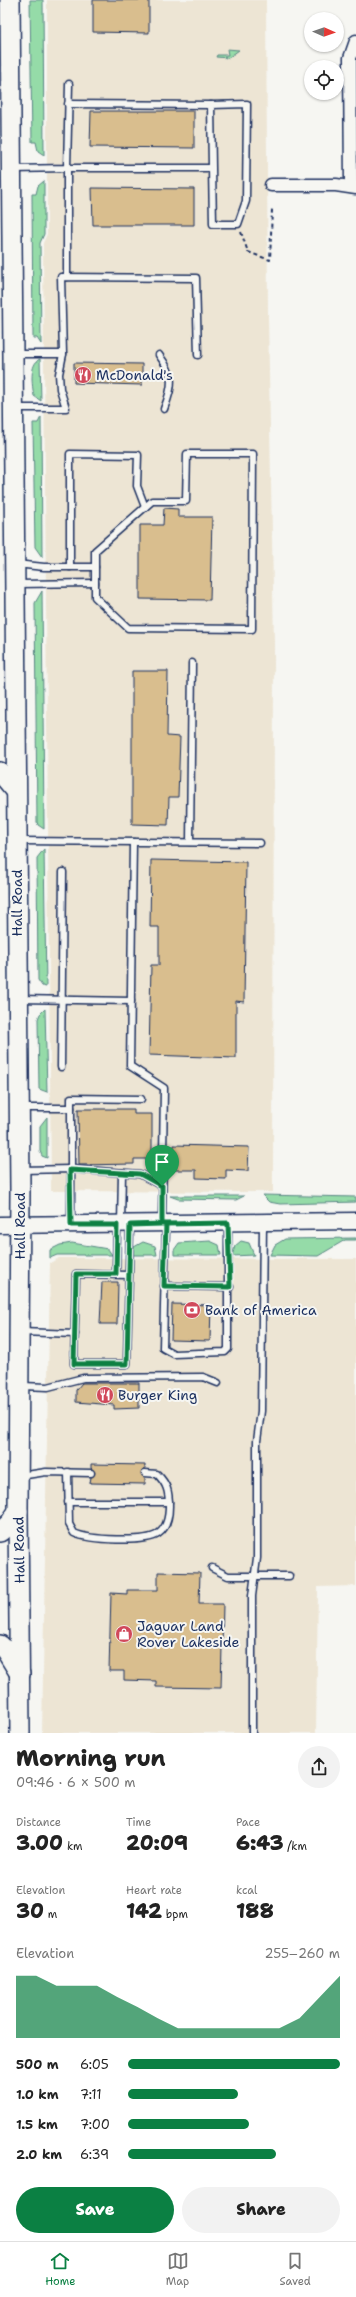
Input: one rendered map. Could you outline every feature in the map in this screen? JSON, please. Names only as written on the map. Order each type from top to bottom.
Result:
[{"type":"highway","name":"Hall Road","points":[[10,0],[5,52],[12,169],[6,232],[13,354],[14,564],[7,590],[17,840],[20,1225],[18,1477],[20,1733]]},
{"type":"highway","points":[[0,772],[16,791]]},
{"type":"highway","points":[[0,1532],[18,1511]]},
{"type":"highway","points":[[0,1645],[6,1651],[20,1674]]},
{"type":"main road","points":[[0,1225],[123,1225],[356,1221]]},
{"type":"street","points":[[271,185],[354,187],[350,58],[356,41]]},
{"type":"lane","points":[[67,277],[69,84]]},
{"type":"lane","points":[[68,104],[247,104],[246,202],[238,224],[213,224],[211,105]]},
{"type":"lane","points":[[12,169],[212,168]]},
{"type":"lane","points":[[13,408],[66,408],[60,389],[59,374],[63,354],[61,277],[196,278],[198,355]]},
{"type":"lane","points":[[13,354],[63,354]]},
{"type":"lane","points":[[159,355],[167,365],[171,379],[170,394],[164,409]]},
{"type":"lane","points":[[70,567],[70,454],[138,455],[137,486],[145,507]]},
{"type":"lane","points":[[187,454],[253,454],[252,629],[128,628],[95,597],[94,551],[145,507],[152,501],[186,501],[187,454]]},
{"type":"lane","points":[[14,564],[95,567]]},
{"type":"lane","points":[[7,590],[95,583]]},
{"type":"lane","points":[[190,842],[192,663]]},
{"type":"lane","points":[[17,840],[260,843]]},
{"type":"lane","points":[[133,842],[130,1066],[164,1088],[162,1186],[164,1224],[163,1348],[174,1354],[224,1352],[228,1349],[230,1287],[228,1223]]},
{"type":"lane","points":[[61,1067],[64,872]]},
{"type":"lane","points":[[18,998],[131,1001]]},
{"type":"lane","points":[[71,1225],[71,1098],[141,1099]]},
{"type":"lane","points":[[19,1108],[71,1108]]},
{"type":"lane","points":[[19,1170],[70,1170],[140,1174],[162,1186]]},
{"type":"lane","points":[[122,1174],[123,1225],[129,1275],[127,1364],[74,1364],[76,1274],[129,1275]]},
{"type":"lane","points":[[252,1733],[252,1596],[257,1558],[257,1441],[261,1410],[263,1222]]},
{"type":"lane","points":[[116,1274],[123,1225]]},
{"type":"lane","points":[[164,1286],[230,1287]]},
{"type":"lane","points":[[19,1332],[75,1334]]},
{"type":"lane","points":[[19,1386],[48,1387],[83,1378],[203,1377],[218,1383]]},
{"type":"lane","points":[[18,1477],[46,1472],[91,1473]]},
{"type":"lane","points":[[68,1472],[69,1524],[74,1533],[84,1538],[146,1539],[158,1534],[166,1525],[169,1490],[165,1482],[157,1474],[145,1474]]},
{"type":"lane","points":[[68,1502],[169,1502]]},
{"type":"lane","points":[[212,1568],[228,1576],[289,1576]]},
{"type":"path","points":[[238,224],[248,252],[270,260],[272,209]]},
{"type":"shaded area","points":[[47,0],[266,0],[268,316],[274,644],[273,1192],[51,1191],[43,243],[47,234]]},
{"type":"shaded area","points":[[59,1258],[356,1259],[356,1586],[318,1587],[316,1733],[42,1733],[50,1263]]},
{"type":"green space","points":[[30,0],[43,0],[44,155],[38,151],[36,142],[32,142]]},
{"type":"green space","points":[[227,49],[239,50],[228,58],[216,57],[217,55],[228,55]]},
{"type":"green space","points":[[44,181],[44,234],[40,243],[41,344],[37,338],[33,338],[32,194],[36,194],[38,186]]},
{"type":"green space","points":[[40,359],[41,401],[34,396],[32,381],[34,365]]},
{"type":"green space","points":[[41,417],[42,557],[35,547],[33,423],[38,423]]},
{"type":"green space","points":[[42,591],[44,829],[38,825],[37,822],[35,603]]},
{"type":"green space","points":[[44,849],[46,987],[42,986],[38,980],[37,858]]},
{"type":"green space","points":[[45,1009],[47,1092],[39,1089],[38,1019],[40,1014]]},
{"type":"green space","points":[[47,1117],[47,1158],[42,1156],[40,1151],[40,1126]]},
{"type":"green space","points":[[262,1195],[356,1197],[356,1202],[280,1204],[269,1202]]},
{"type":"green space","points":[[170,1196],[244,1196],[236,1200],[178,1199]]},
{"type":"green space","points":[[356,1238],[356,1240],[345,1240],[318,1256],[270,1255],[275,1245],[285,1239]]},
{"type":"green space","points":[[210,1241],[219,1245],[221,1255],[174,1255],[174,1250],[179,1243]]},
{"type":"green space","points":[[241,1241],[249,1243],[254,1255],[232,1256],[235,1246]]},
{"type":"green space","points":[[143,1242],[155,1246],[157,1255],[132,1255],[134,1247]]},
{"type":"green space","points":[[72,1243],[108,1249],[112,1255],[57,1255],[50,1258],[50,1250],[60,1245]]},
{"type":"building","points":[[93,0],[149,0],[149,33],[93,32]]},
{"type":"building","points":[[91,111],[194,111],[194,148],[90,147]]},
{"type":"building","points":[[92,188],[194,189],[194,225],[93,225]]},
{"type":"building","points":[[74,363],[142,364],[142,385],[74,383]]},
{"type":"building","points":[[164,508],[178,509],[178,517],[212,517],[210,600],[140,599],[140,525],[163,525]]},
{"type":"building","points":[[132,671],[168,671],[167,736],[180,737],[178,797],[169,797],[168,825],[132,824]]},
{"type":"building","points":[[151,860],[246,862],[244,1002],[236,1001],[236,1058],[149,1055],[151,965],[159,965],[159,927],[150,927]]},
{"type":"building","points":[[78,1109],[134,1109],[134,1114],[152,1114],[152,1159],[134,1159],[134,1164],[79,1165]]},
{"type":"building","points":[[174,1145],[249,1147],[248,1171],[226,1170],[226,1179],[196,1178],[196,1170],[173,1170]]},
{"type":"building","points":[[102,1282],[118,1282],[117,1324],[100,1324]]},
{"type":"building","points":[[172,1304],[211,1305],[210,1341],[171,1340]]},
{"type":"building","points":[[82,1383],[139,1383],[139,1408],[114,1409],[114,1405],[76,1402],[76,1390]]},
{"type":"building","points":[[91,1464],[145,1465],[145,1469],[141,1473],[145,1478],[145,1484],[90,1483],[91,1477],[95,1473],[91,1468]]},
{"type":"building","points":[[158,1572],[200,1573],[199,1604],[223,1604],[221,1688],[156,1687],[156,1681],[124,1680],[124,1671],[109,1671],[111,1593],[127,1594],[127,1590],[158,1590]]},
{"type":"place","name":"McDonald's","points":[[83,375]]},
{"type":"place","name":"Bank of America","points":[[192,1310]]},
{"type":"place","name":"Burger King","points":[[105,1395]]},
{"type":"place","name":"Jaguar Land Rover Lakeside","points":[[124,1634]]},
{"type":"route","points":[[162,1186],[140,1174],[70,1170],[71,1225],[117,1225],[116,1274],[76,1274],[74,1364],[127,1364],[130,1225],[162,1224],[228,1223],[230,1287],[164,1286],[166,1224],[162,1224],[162,1186]]}]
